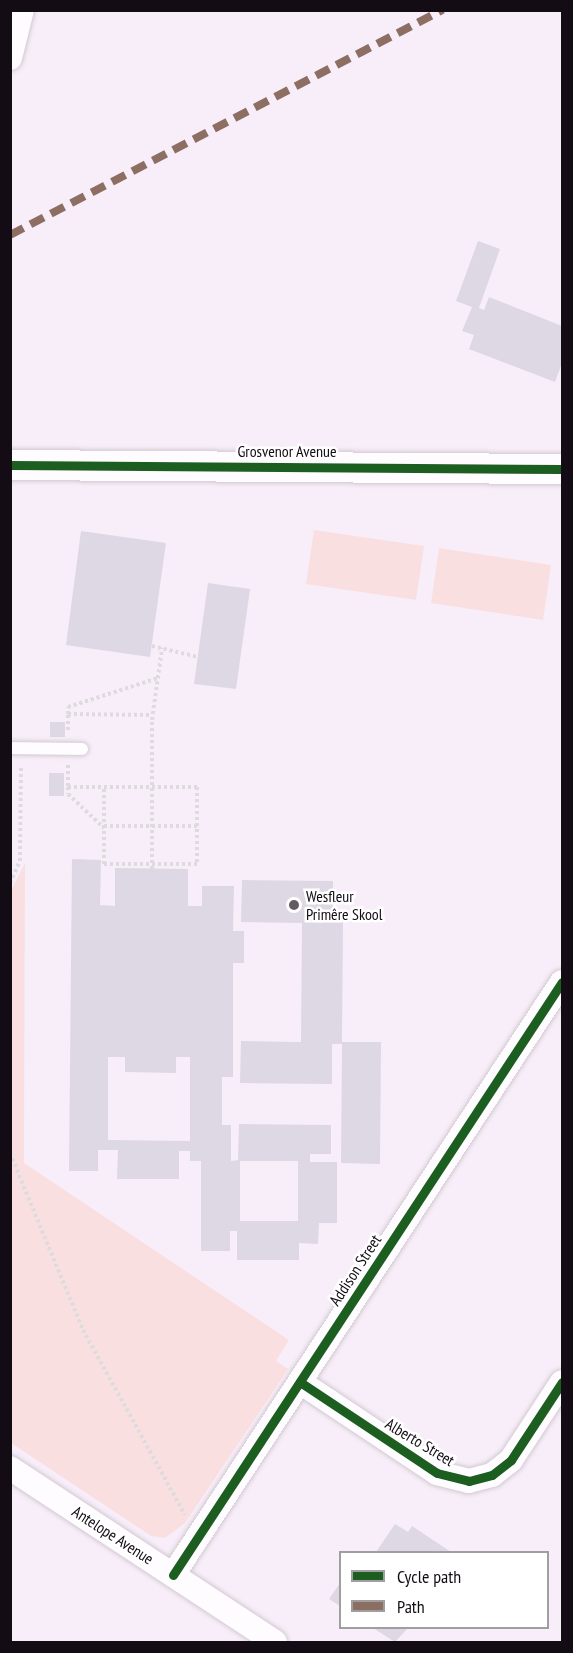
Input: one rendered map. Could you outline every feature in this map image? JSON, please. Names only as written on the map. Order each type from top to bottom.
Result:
[{"type":"street","points":[[10,58],[22,10]]},
{"type":"street","name":"Grosvenor Avenue","points":[[10,465],[562,469]]},
{"type":"street","name":"Addison Street","points":[[173,1575],[562,982]]},
{"type":"street","name":"Alberto Street","points":[[300,1382],[437,1473],[470,1481],[502,1469],[562,1382]]},
{"type":"street","name":"Antelope Avenue","points":[[13,1476],[173,1575],[275,1642]]},
{"type":"lane","points":[[16,748],[82,748]]},
{"type":"path","points":[[152,646],[198,657]]},
{"type":"path","points":[[151,866],[152,715],[162,648]]},
{"type":"path","points":[[158,678],[68,707],[68,794],[104,827],[197,826]]},
{"type":"path","points":[[68,714],[152,715]]},
{"type":"path","points":[[10,883],[20,861],[16,748]]},
{"type":"path","points":[[68,787],[104,787],[197,787],[197,864],[151,866],[104,864],[104,787]]},
{"type":"path","points":[[10,1153],[11,1167],[122,1409],[200,1534]]},
{"type":"shaded area","points":[[314,530],[424,546],[416,600],[306,584]]},
{"type":"shaded area","points":[[439,548],[551,565],[543,620],[431,603]]},
{"type":"shaded area","points":[[25,863],[24,1163],[289,1340],[276,1361],[288,1369],[185,1523],[165,1538],[151,1536],[11,1443],[10,893]]},
{"type":"building","points":[[478,241],[500,249],[479,308],[484,310],[489,297],[562,326],[562,363],[555,382],[469,349],[474,335],[462,331],[472,307],[456,301]]},
{"type":"building","points":[[81,531],[166,543],[150,657],[66,645]]},
{"type":"building","points":[[208,583],[250,589],[236,689],[194,684]]},
{"type":"building","points":[[50,722],[65,722],[65,737],[50,737]]},
{"type":"building","points":[[49,773],[64,773],[64,796],[49,796]]},
{"type":"building","points":[[72,859],[101,860],[100,905],[115,906],[115,868],[188,869],[188,906],[202,906],[202,886],[234,886],[233,931],[244,931],[244,963],[233,963],[233,1077],[222,1077],[222,1125],[231,1125],[231,1161],[238,1160],[239,1124],[331,1125],[331,1154],[310,1154],[310,1162],[337,1162],[337,1223],[319,1223],[318,1244],[299,1243],[299,1260],[237,1260],[237,1231],[230,1231],[230,1251],[201,1251],[201,1161],[190,1161],[190,1151],[179,1151],[179,1179],[117,1179],[118,1150],[98,1150],[98,1171],[69,1171]],"holes":[[[108,1057],[125,1057],[125,1072],[176,1073],[176,1057],[190,1057],[190,1141],[108,1140]],[[240,1161],[298,1161],[298,1221],[240,1221]]]},
{"type":"building","points":[[242,880],[333,881],[333,914],[312,914],[312,921],[343,922],[342,1042],[381,1042],[380,1164],[341,1163],[342,1044],[332,1044],[332,1084],[240,1083],[241,1041],[301,1042],[302,923],[241,922]]},
{"type":"building","points":[[395,1524],[408,1532],[412,1526],[450,1551],[377,1551]]},
{"type":"building","points":[[339,1584],[339,1605],[329,1599]]},
{"type":"building","points":[[375,1629],[407,1629],[395,1642]]},
{"type":"marked path","points":[[10,235],[443,10]]},
{"type":"cycle path","points":[[10,465],[562,469]]},
{"type":"cycle path","points":[[173,1575],[562,982]]},
{"type":"cycle path","points":[[300,1382],[437,1473],[469,1481],[492,1475],[511,1460],[562,1382]]},
{"type":"place","name":"Wesfleur Primêre Skool","points":[[294,905]]}]
